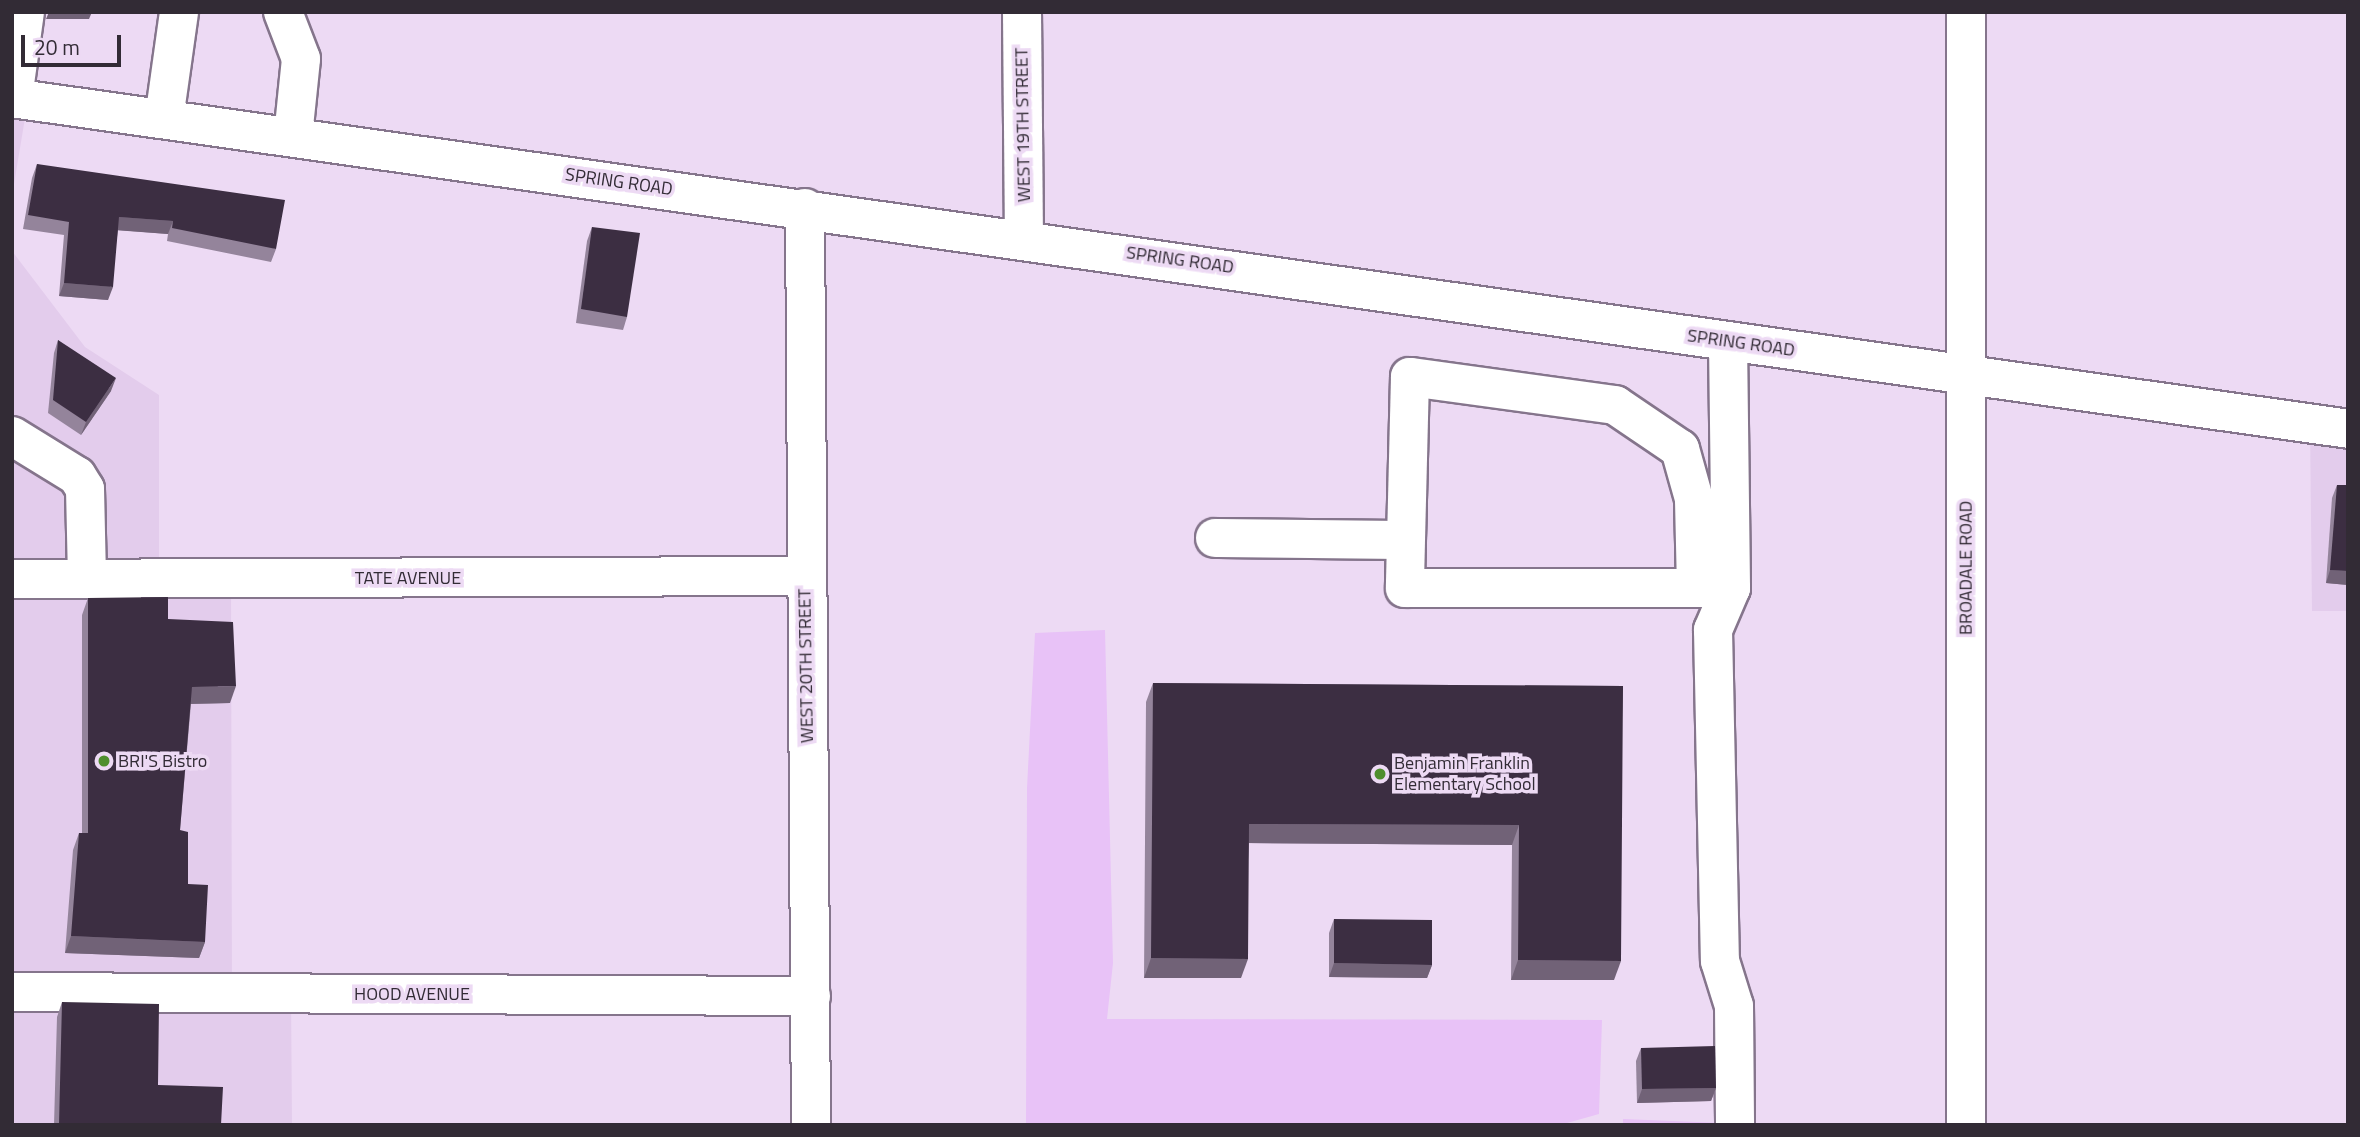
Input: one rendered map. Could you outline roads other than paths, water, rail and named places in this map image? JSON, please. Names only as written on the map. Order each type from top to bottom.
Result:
[{"type":"street","points":[[12,98],[25,12]]},
{"type":"street","points":[[164,119],[179,12]]},
{"type":"street","points":[[283,12],[301,59],[293,137]]},
{"type":"street","name":"WEST 19TH STREET","points":[[1022,12],[1024,237]]},
{"type":"street","name":"BROADALE ROAD","points":[[1966,12],[1966,1125]]},
{"type":"street","name":"SPRING ROAD","points":[[12,98],[1024,237],[2348,429]]},
{"type":"street","name":"WEST 20TH STREET","points":[[806,208],[804,576],[811,1125]]},
{"type":"street","points":[[1728,341],[1713,588],[1713,630],[1720,961],[1734,1006],[1735,1125]]},
{"type":"street","points":[[1410,377],[1615,405],[1680,449],[1713,588],[1405,588],[1410,377]]},
{"type":"street","points":[[12,436],[77,476],[85,489],[87,579]]},
{"type":"street","points":[[1214,538],[1405,540]]},
{"type":"street","name":"TATE AVENUE","points":[[12,579],[804,576]]},
{"type":"street","name":"HOOD AVENUE","points":[[12,992],[811,996]]},
{"type":"place","name":"BRI'S Bistro","points":[[104,761]]},
{"type":"place","name":"Benjamin Franklin Elementary School","points":[[1380,774]]}]
